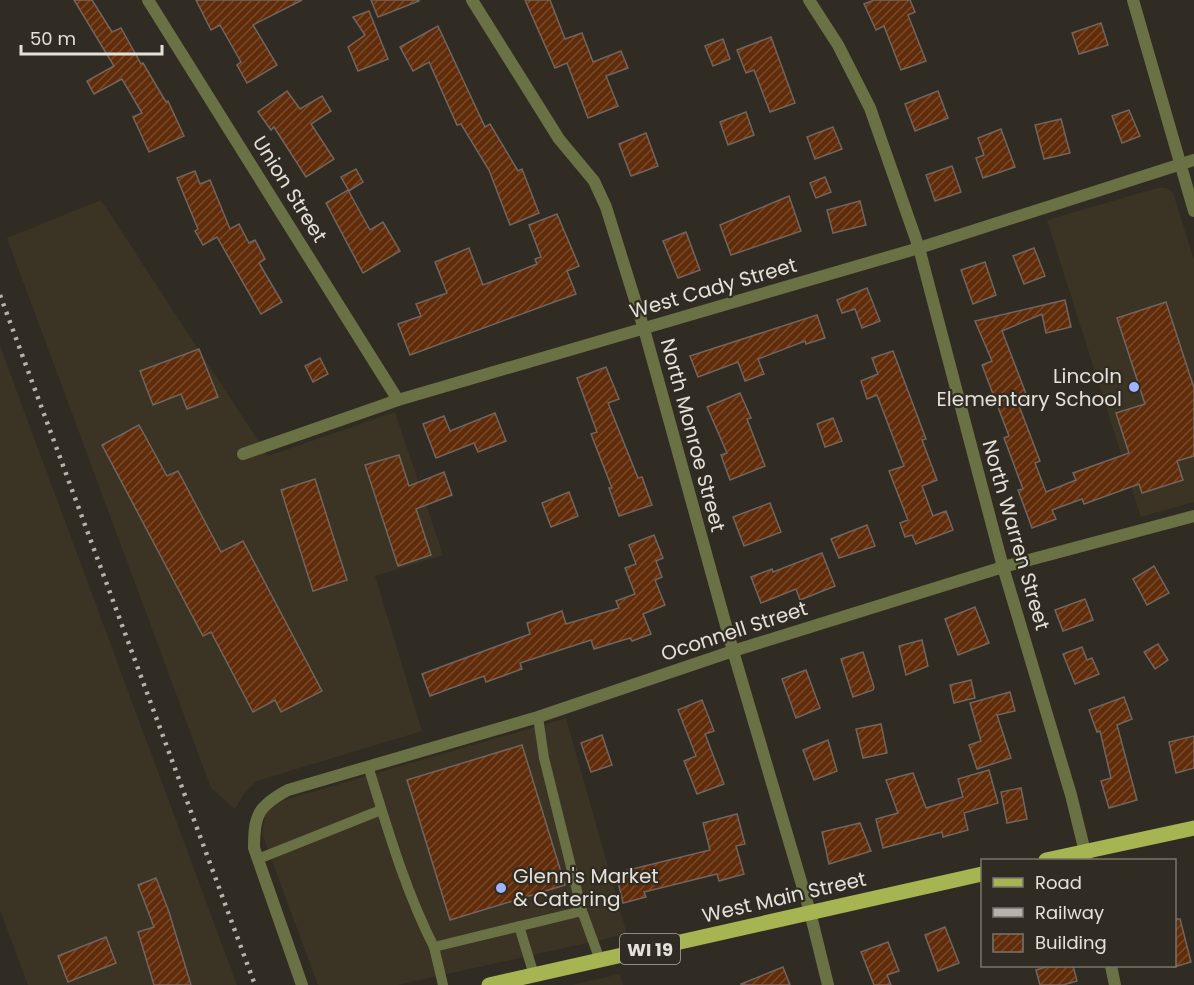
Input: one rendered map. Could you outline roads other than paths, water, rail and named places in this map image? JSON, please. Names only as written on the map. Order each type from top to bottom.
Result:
[{"type":"main road","points":[[1062,859],[1086,856],[1194,828]]},
{"type":"main road","name":"West Main Street","points":[[489,985],[981,874]]},
{"type":"street","name":"Union Street","points":[[148,0],[399,400]]},
{"type":"street","name":"North Monroe Street","points":[[472,0],[559,140],[594,181],[606,207],[644,329],[733,651],[810,912],[828,985]]},
{"type":"street","name":"North Warren Street","points":[[809,0],[838,45],[870,108],[918,248],[1003,567],[1086,856]]},
{"type":"street","points":[[1133,0],[1194,211]]},
{"type":"street","name":"West Cady Street","points":[[243,454],[399,400],[918,248],[1194,160]]},
{"type":"street","name":"Oconnell Street","points":[[302,985],[254,848],[254,824],[262,807],[288,790],[538,717],[733,651],[1003,567],[1194,516]]},
{"type":"street","points":[[1111,967],[1115,985]]},
{"type":"lane","points":[[538,717],[544,758],[582,911],[600,960]]},
{"type":"lane","points":[[368,766],[381,810],[422,923],[434,947],[443,985]]},
{"type":"lane","points":[[258,859],[381,810]]},
{"type":"lane","points":[[434,947],[582,911]]},
{"type":"lane","points":[[519,927],[534,975]]},
{"type":"railway","points":[[0,295],[255,985]]},
{"type":"place","name":"Lincoln Elementary School","points":[[1134,387]]},
{"type":"place","name":"Glenn's Market & Catering","points":[[501,888]]}]
